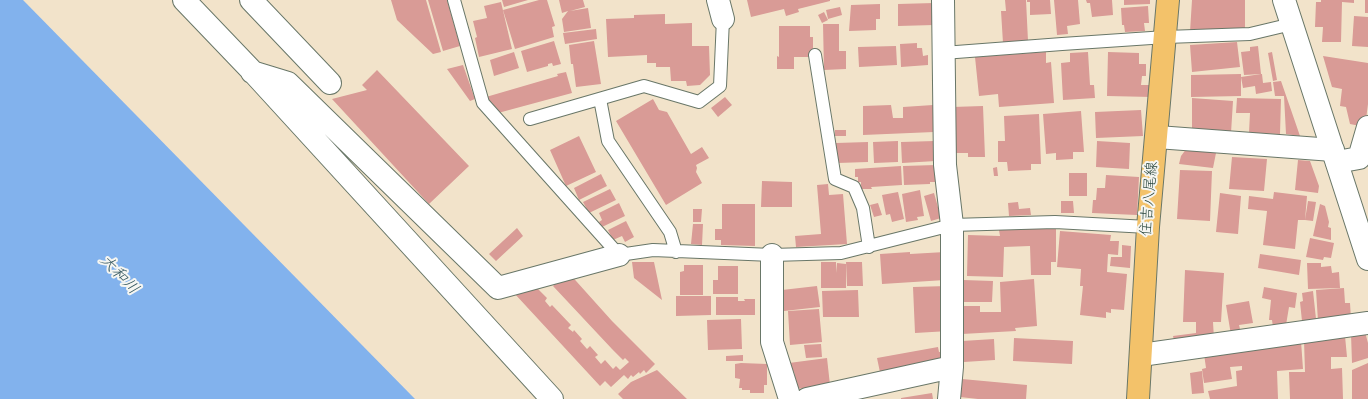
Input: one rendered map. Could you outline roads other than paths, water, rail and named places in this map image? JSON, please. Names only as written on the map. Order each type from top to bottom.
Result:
[{"type":"main road","name":"住吉八尾線","points":[[1138,399],[1148,226],[1166,37],[1168,0]]},
{"type":"street","points":[[184,0],[252,71],[552,399]]},
{"type":"street","points":[[251,0],[330,83]]},
{"type":"street","points":[[942,0],[945,165],[952,225],[952,366],[949,399]]},
{"type":"street","points":[[1284,0],[1368,259]]},
{"type":"street","points":[[252,71],[288,83],[498,288],[619,255]]},
{"type":"street","points":[[1157,136],[1335,156],[1363,157],[1368,127]]},
{"type":"street","points":[[772,255],[772,342],[790,399]]},
{"type":"street","points":[[1141,355],[1368,323]]},
{"type":"street","points":[[807,399],[952,366]]},
{"type":"lane","points":[[454,0],[483,104],[619,255],[653,250],[772,255],[841,253],[952,225],[1056,222],[1148,226]]},
{"type":"lane","points":[[530,119],[644,86],[699,102],[720,86],[720,9]]},
{"type":"lane","points":[[943,53],[1166,37],[1250,34],[1292,24]]},
{"type":"lane","points":[[815,55],[835,179],[854,187],[863,208],[868,246]]},
{"type":"lane","points":[[600,99],[608,141],[670,232],[676,252]]},
{"type":"water","name":"大和川","points":[[0,0],[23,0],[415,399],[0,399]]}]
